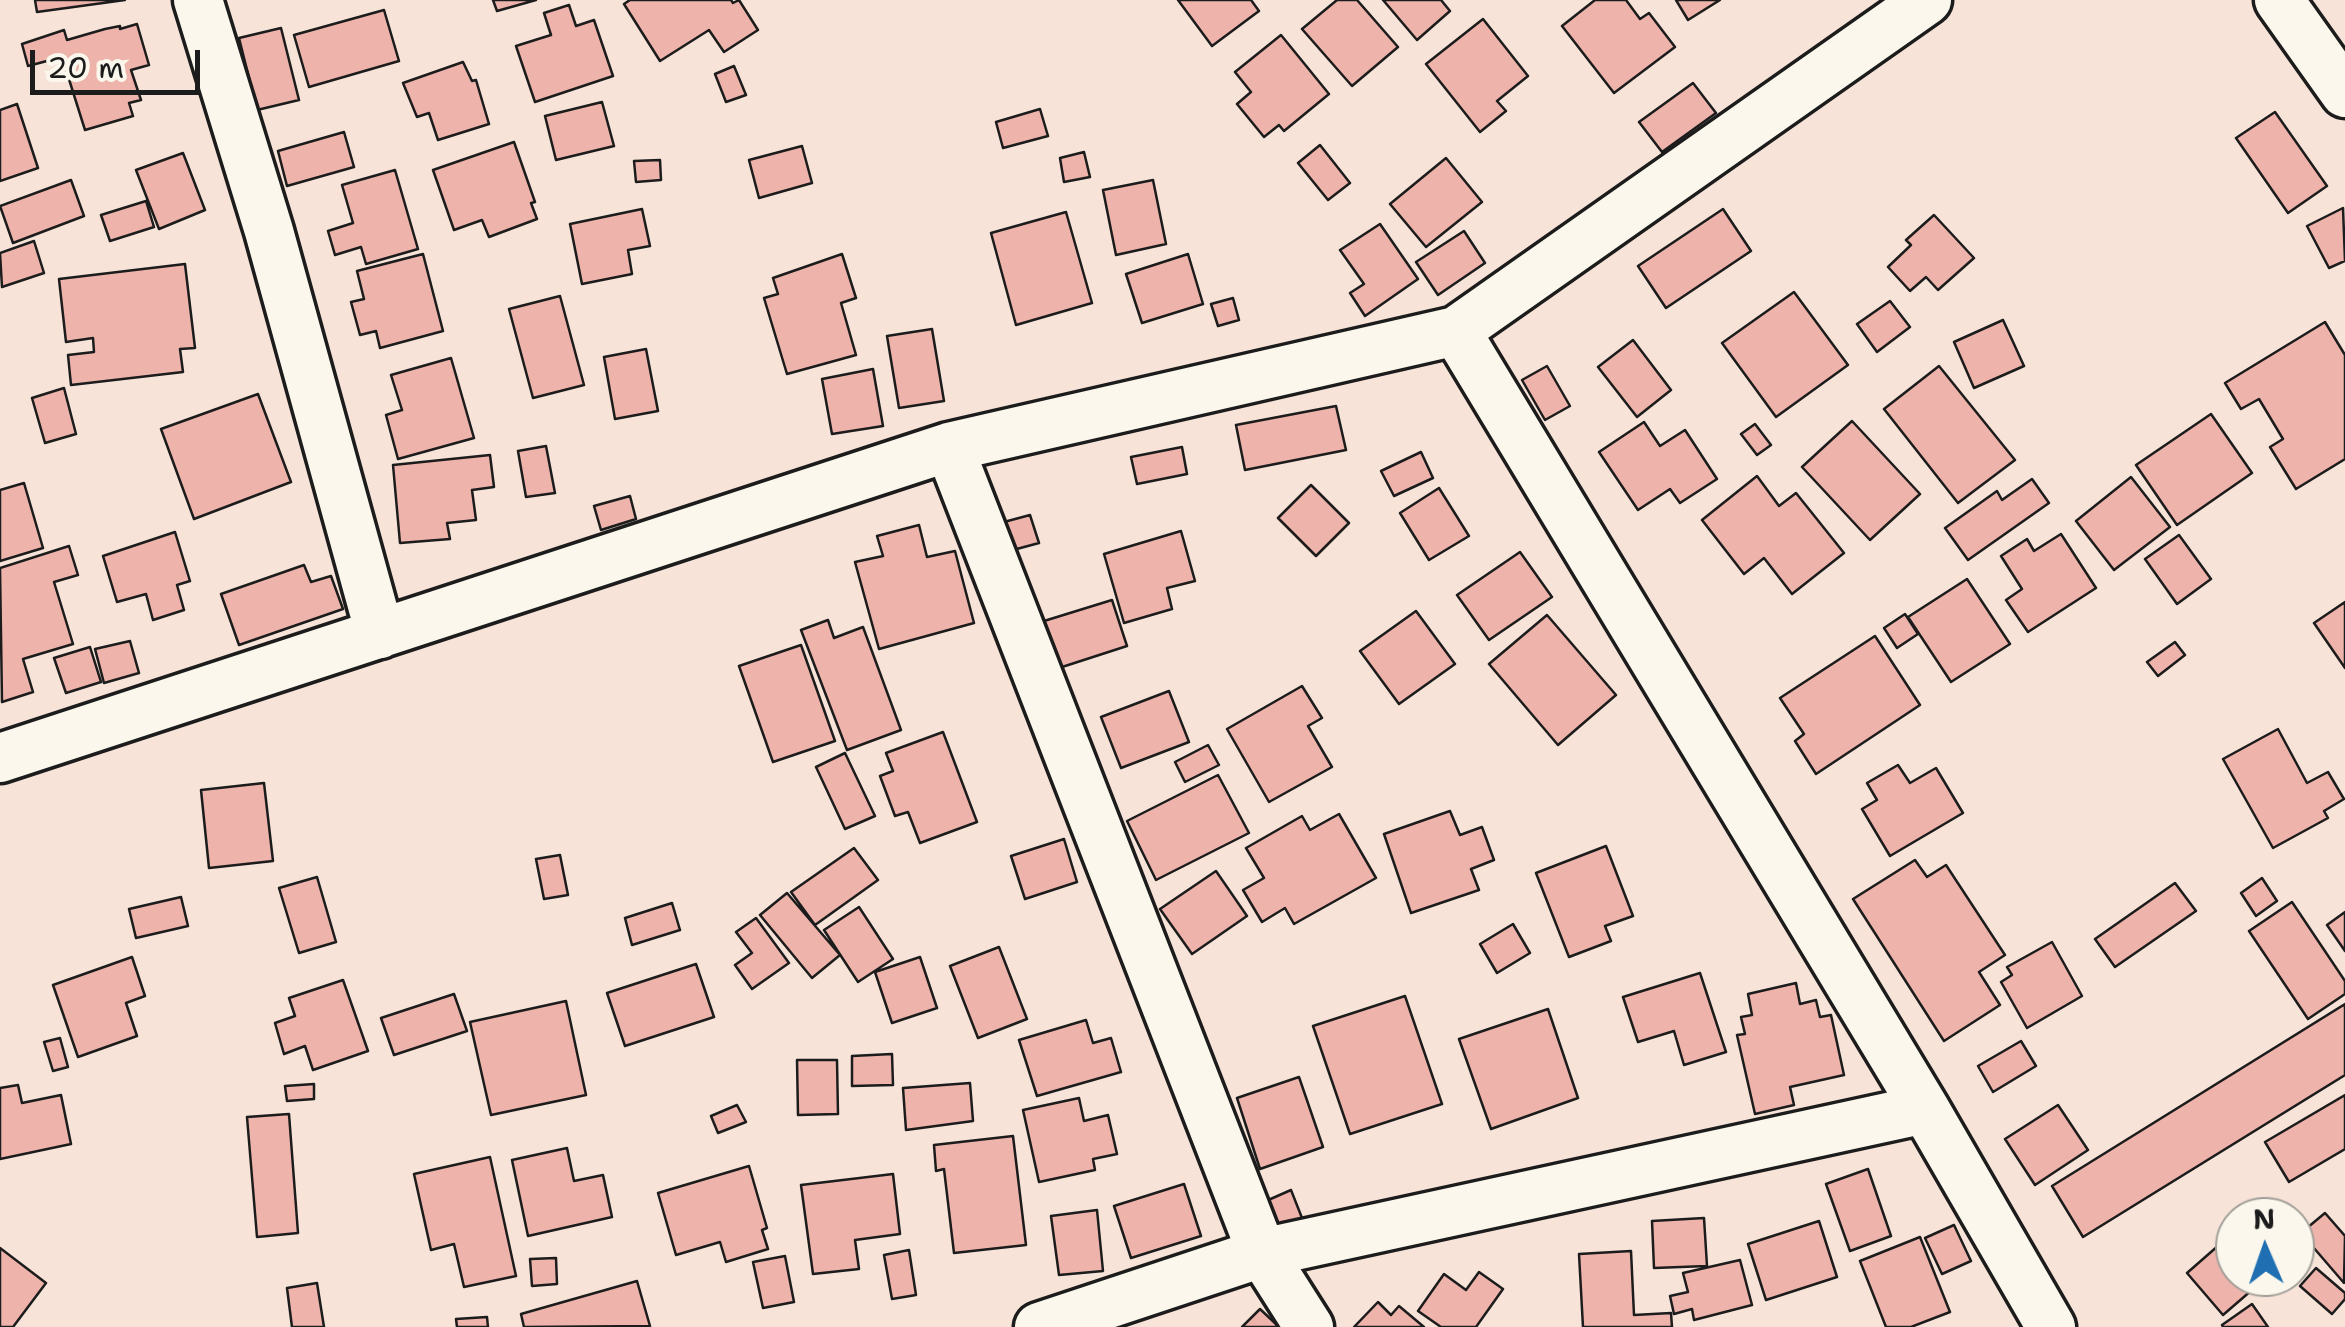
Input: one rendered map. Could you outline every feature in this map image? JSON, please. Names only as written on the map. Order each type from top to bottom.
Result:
[{"type":"street","points":[[198,0],[269,231],[380,634]]},
{"type":"street","points":[[0,758],[949,447],[1456,331],[1928,0]]},
{"type":"street","points":[[2279,0],[2345,93]]},
{"type":"street","points":[[1456,331],[1926,1109],[2051,1327]]},
{"type":"street","points":[[949,447],[1262,1253],[1308,1327]]},
{"type":"street","points":[[1039,1327],[1262,1253],[1926,1109]]},
{"type":"building","points":[[35,0],[125,0],[37,12]]},
{"type":"building","points":[[493,0],[536,0],[497,11]]},
{"type":"building","points":[[630,0],[739,0],[758,30],[724,52],[709,30],[660,61],[624,4]]},
{"type":"building","points":[[1178,0],[1251,0],[1259,11],[1212,46]]},
{"type":"building","points":[[1337,0],[1357,0],[1398,47],[1352,86],[1302,29]]},
{"type":"building","points":[[1383,0],[1441,0],[1450,11],[1417,40]]},
{"type":"building","points":[[1595,0],[1626,0],[1640,19],[1649,13],[1675,47],[1614,93],[1562,26]]},
{"type":"building","points":[[1676,0],[1720,0],[1688,20]]},
{"type":"building","points":[[569,5],[576,26],[594,20],[613,76],[535,102],[516,46],[551,35],[544,13]]},
{"type":"building","points":[[384,10],[399,61],[309,87],[294,35]]},
{"type":"building","points":[[1483,19],[1528,76],[1497,101],[1506,111],[1480,132],[1426,64]]},
{"type":"building","points":[[137,24],[149,65],[131,70],[141,100],[129,103],[133,116],[85,130],[62,57],[28,66],[22,44],[64,30],[67,40]]},
{"type":"building","points":[[281,28],[299,100],[257,110],[239,38]]},
{"type":"building","points":[[1281,35],[1329,94],[1284,131],[1279,125],[1264,137],[1237,104],[1251,92],[1235,72]]},
{"type":"building","points":[[463,62],[472,81],[476,80],[489,124],[438,140],[429,113],[417,117],[403,83]]},
{"type":"building","points":[[734,66],[746,95],[726,102],[715,74]]},
{"type":"building","points":[[1693,83],[1716,113],[1662,152],[1639,122]]},
{"type":"building","points":[[602,102],[614,146],[556,160],[545,116]]},
{"type":"building","points":[[17,104],[38,168],[0,181],[0,110]]},
{"type":"building","points":[[1040,109],[1048,136],[1003,148],[996,122]]},
{"type":"building","points":[[2275,112],[2327,186],[2288,213],[2236,138]]},
{"type":"building","points":[[344,132],[354,167],[287,186],[278,151]]},
{"type":"building","points":[[514,142],[537,219],[489,237],[482,220],[454,230],[433,170]]},
{"type":"building","points":[[1320,145],[1350,183],[1328,200],[1298,163]]},
{"type":"building","points":[[802,146],[812,183],[759,198],[749,160]]},
{"type":"building","points":[[1084,152],[1090,177],[1064,182],[1060,158]]},
{"type":"building","points":[[183,153],[205,210],[159,229],[136,170]]},
{"type":"building","points":[[1446,158],[1482,202],[1426,247],[1390,204]]},
{"type":"building","points":[[660,160],[661,180],[636,182],[634,161]]},
{"type":"building","points":[[395,170],[418,249],[366,264],[361,247],[335,255],[328,231],[353,223],[342,185]]},
{"type":"building","points":[[71,180],[84,216],[13,243],[0,206]]},
{"type":"building","points":[[1153,180],[1166,244],[1116,255],[1103,190]]},
{"type":"building","points":[[146,201],[154,227],[110,241],[101,215]]},
{"type":"building","points":[[2343,208],[2345,261],[2329,268],[2307,226]]},
{"type":"building","points":[[642,209],[650,246],[628,250],[632,274],[582,284],[570,224]]},
{"type":"building","points":[[1723,209],[1751,251],[1666,308],[1638,266]]},
{"type":"building","points":[[1066,212],[1092,303],[1016,325],[991,233]]},
{"type":"building","points":[[1934,215],[1974,258],[1938,290],[1926,277],[1910,291],[1888,267],[1911,245],[1906,240]]},
{"type":"building","points":[[1380,224],[1418,279],[1365,316],[1350,293],[1364,284],[1340,250]]},
{"type":"building","points":[[1464,231],[1485,263],[1438,295],[1416,262]]},
{"type":"building","points":[[34,241],[44,273],[2,287],[0,253]]},
{"type":"building","points":[[423,254],[443,331],[380,348],[376,331],[360,335],[351,302],[364,299],[357,271]]},
{"type":"building","points":[[842,254],[856,298],[841,303],[856,355],[787,374],[764,298],[778,294],[773,278]]},
{"type":"building","points":[[1188,254],[1203,304],[1142,323],[1126,274]]},
{"type":"building","points":[[185,264],[195,348],[180,349],[183,372],[71,385],[68,355],[94,352],[93,338],[66,342],[59,279]]},
{"type":"building","points":[[1794,292],[1848,365],[1776,417],[1722,343]]},
{"type":"building","points":[[560,296],[584,385],[533,398],[509,309]]},
{"type":"building","points":[[1233,298],[1239,320],[1218,326],[1211,304]]},
{"type":"building","points":[[1890,301],[1910,327],[1877,352],[1857,324]]},
{"type":"building","points":[[2003,320],[2024,366],[1974,388],[1954,342]]},
{"type":"building","points":[[2325,322],[2345,355],[2345,459],[2296,489],[2270,447],[2283,439],[2259,399],[2241,409],[2225,383]]},
{"type":"building","points":[[932,329],[944,401],[899,408],[887,336]]},
{"type":"building","points":[[1633,340],[1671,390],[1637,417],[1598,367]]},
{"type":"building","points":[[646,349],[658,411],[615,419],[604,357]]},
{"type":"building","points":[[451,358],[474,438],[398,459],[386,415],[402,410],[391,375]]},
{"type":"building","points":[[1547,366],[1570,406],[1545,420],[1522,380]]},
{"type":"building","points":[[1939,366],[2015,460],[1958,503],[1884,409]]},
{"type":"building","points":[[873,369],[883,426],[832,434],[822,379]]},
{"type":"building","points":[[64,388],[76,434],[45,443],[32,398]]},
{"type":"building","points":[[258,394],[291,482],[194,519],[161,429]]},
{"type":"building","points":[[1336,406],[1346,450],[1245,470],[1236,425]]},
{"type":"building","points":[[2211,414],[2252,473],[2177,525],[2136,465]]},
{"type":"building","points":[[1852,421],[1920,494],[1870,540],[1802,467]]},
{"type":"building","points":[[1644,422],[1660,446],[1685,430],[1717,479],[1680,503],[1670,489],[1638,510],[1599,452]]},
{"type":"building","points":[[1755,424],[1771,445],[1757,455],[1741,434]]},
{"type":"building","points":[[546,446],[555,493],[526,497],[518,451]]},
{"type":"building","points":[[1182,447],[1187,474],[1137,484],[1131,457]]},
{"type":"building","points":[[1421,452],[1433,478],[1394,496],[1381,471]]},
{"type":"building","points":[[490,455],[494,487],[472,490],[476,520],[447,523],[450,539],[400,543],[393,465]]},
{"type":"building","points":[[1757,476],[1779,506],[1796,493],[1844,553],[1792,594],[1764,558],[1744,574],[1702,520]]},
{"type":"building","points":[[2131,477],[2170,527],[2114,570],[2076,521]]},
{"type":"building","points":[[2032,479],[2049,503],[1968,560],[1945,528],[1997,491],[2002,500]]},
{"type":"building","points":[[24,483],[43,548],[0,561],[0,490]]},
{"type":"building","points":[[1311,485],[1349,523],[1316,556],[1278,518]]},
{"type":"building","points":[[1439,488],[1469,536],[1429,560],[1400,513]]},
{"type":"building","points":[[630,496],[636,519],[601,530],[594,506]]},
{"type":"building","points":[[1030,515],[1039,543],[1013,550],[1004,522]]},
{"type":"building","points":[[919,525],[927,557],[955,551],[974,623],[879,649],[855,562],[883,556],[877,536]]},
{"type":"building","points":[[1181,531],[1195,581],[1167,588],[1172,609],[1124,623],[1104,554]]},
{"type":"building","points":[[175,532],[190,581],[177,585],[184,610],[153,620],[146,594],[117,602],[103,556]]},
{"type":"building","points":[[2061,534],[2096,588],[2028,632],[2006,600],[2022,589],[2001,556],[2027,539],[2034,551]]},
{"type":"building","points":[[2179,535],[2211,579],[2177,604],[2145,559]]},
{"type":"building","points":[[69,546],[78,575],[54,582],[73,644],[23,659],[33,692],[2,702],[0,568]]},
{"type":"building","points":[[1520,552],[1552,597],[1489,640],[1457,595]]},
{"type":"building","points":[[304,565],[311,582],[331,576],[343,609],[239,645],[221,594]]},
{"type":"building","points":[[1967,579],[2010,644],[1951,682],[1908,617]]},
{"type":"building","points":[[1112,600],[1127,646],[1059,668],[1044,621]]},
{"type":"building","points":[[2345,602],[2345,668],[2314,623]]},
{"type":"building","points":[[1416,611],[1455,664],[1399,704],[1360,651]]},
{"type":"building","points":[[1905,614],[1918,634],[1897,648],[1884,628]]},
{"type":"building","points":[[1547,615],[1616,695],[1558,745],[1489,664]]},
{"type":"building","points":[[828,620],[834,638],[863,627],[901,730],[847,750],[801,630]]},
{"type":"building","points":[[1875,636],[1920,705],[1816,774],[1795,741],[1804,734],[1780,698]]},
{"type":"building","points":[[130,641],[139,673],[104,683],[95,649]]},
{"type":"building","points":[[2175,642],[2185,655],[2158,676],[2147,662]]},
{"type":"building","points":[[801,645],[835,741],[773,762],[739,666]]},
{"type":"building","points":[[90,647],[101,682],[66,693],[54,658]]},
{"type":"building","points":[[1302,686],[1322,718],[1308,726],[1332,767],[1269,802],[1227,729]]},
{"type":"building","points":[[1169,691],[1189,742],[1121,768],[1101,717]]},
{"type":"building","points":[[2278,729],[2307,783],[2328,772],[2344,799],[2324,811],[2328,818],[2273,848],[2223,759]]},
{"type":"building","points":[[943,732],[977,822],[920,843],[908,812],[895,816],[880,776],[893,771],[886,753]]},
{"type":"building","points":[[1208,745],[1219,765],[1185,782],[1175,762]]},
{"type":"building","points":[[845,753],[875,816],[845,829],[816,767]]},
{"type":"building","points":[[1898,765],[1910,783],[1936,768],[1963,813],[1890,856],[1862,809],[1877,800],[1867,783]]},
{"type":"building","points":[[1218,775],[1249,833],[1156,880],[1127,821]]},
{"type":"building","points":[[264,783],[273,861],[209,868],[201,790]]},
{"type":"building","points":[[1450,811],[1460,835],[1482,827],[1494,860],[1471,869],[1479,890],[1411,913],[1384,834]]},
{"type":"building","points":[[1339,814],[1376,878],[1294,924],[1285,908],[1262,922],[1243,890],[1264,878],[1246,848],[1302,816],[1310,830]]},
{"type":"building","points":[[1064,839],[1077,882],[1025,899],[1011,856]]},
{"type":"building","points":[[1606,846],[1633,916],[1605,926],[1611,941],[1569,957],[1536,873]]},
{"type":"building","points":[[854,848],[878,880],[815,925],[791,892]]},
{"type":"building","points":[[560,855],[568,895],[544,899],[536,859]]},
{"type":"building","points":[[1915,860],[1927,877],[1946,865],[2005,955],[1979,972],[2000,1005],[1944,1041],[1853,899]]},
{"type":"building","points":[[1216,871],[1247,916],[1192,954],[1160,909]]},
{"type":"building","points":[[317,877],[336,942],[299,953],[279,888]]},
{"type":"building","points":[[2262,878],[2277,901],[2256,916],[2241,893]]},
{"type":"building","points":[[2175,883],[2196,911],[2115,967],[2095,939]]},
{"type":"building","points":[[787,893],[840,955],[812,978],[760,915]]},
{"type":"building","points":[[181,897],[188,926],[136,938],[129,909]]},
{"type":"building","points":[[2292,902],[2345,981],[2345,994],[2308,1019],[2249,931]]},
{"type":"building","points":[[672,903],[680,930],[632,945],[625,918]]},
{"type":"building","points":[[859,907],[893,959],[858,982],[824,930]]},
{"type":"building","points":[[2345,912],[2345,951],[2327,925]]},
{"type":"building","points":[[756,918],[789,963],[752,989],[735,965],[752,953],[736,932]]},
{"type":"building","points":[[1513,924],[1530,953],[1497,973],[1480,944]]},
{"type":"building","points":[[2052,942],[2082,996],[2027,1028],[2001,982],[2012,975],[2007,967]]},
{"type":"building","points":[[999,947],[1027,1019],[978,1038],[950,966]]},
{"type":"building","points":[[132,957],[145,996],[126,1003],[137,1036],[78,1057],[53,985]]},
{"type":"building","points":[[920,957],[937,1008],[892,1023],[875,972]]},
{"type":"building","points":[[696,964],[714,1017],[625,1046],[607,993]]},
{"type":"building","points":[[1700,973],[1726,1052],[1684,1065],[1674,1031],[1638,1042],[1623,997]]},
{"type":"building","points":[[343,980],[368,1051],[313,1070],[305,1046],[284,1054],[275,1023],[295,1016],[289,998]]},
{"type":"building","points":[[1796,983],[1800,1004],[1816,1000],[1820,1017],[1831,1015],[1844,1075],[1790,1087],[1794,1105],[1755,1114],[1737,1035],[1745,1034],[1741,1017],[1752,1015],[1748,994]]},
{"type":"building","points":[[454,994],[467,1031],[394,1055],[381,1018]]},
{"type":"building","points":[[1405,996],[1442,1104],[1350,1134],[1313,1026]]},
{"type":"building","points":[[566,1001],[586,1095],[491,1115],[470,1022]]},
{"type":"building","points":[[2345,1004],[2345,1075],[2083,1237],[2052,1186]]},
{"type":"building","points":[[1548,1009],[1578,1098],[1491,1129],[1459,1039]]},
{"type":"building","points":[[1086,1020],[1093,1043],[1111,1038],[1121,1072],[1037,1096],[1019,1040]]},
{"type":"building","points":[[60,1038],[68,1067],[53,1071],[44,1042]]},
{"type":"building","points":[[2021,1041],[2036,1066],[1993,1092],[1978,1066]]},
{"type":"building","points":[[892,1054],[893,1085],[852,1086],[852,1056]]},
{"type":"building","points":[[797,1060],[837,1060],[838,1114],[798,1115]]},
{"type":"building","points":[[1299,1077],[1323,1147],[1260,1169],[1237,1098]]},
{"type":"building","points":[[970,1083],[973,1121],[906,1130],[903,1088]]},
{"type":"building","points":[[314,1084],[314,1099],[287,1101],[285,1086]]},
{"type":"building","points":[[18,1085],[22,1103],[61,1095],[71,1144],[0,1159],[0,1088]]},
{"type":"building","points":[[2345,1095],[2345,1149],[2289,1182],[2265,1142]]},
{"type":"building","points":[[1079,1098],[1084,1121],[1108,1115],[1117,1154],[1093,1159],[1095,1170],[1039,1182],[1023,1110]]},
{"type":"building","points":[[737,1105],[746,1122],[718,1133],[711,1116]]},
{"type":"building","points":[[2058,1105],[2088,1150],[2035,1185],[2005,1139]]},
{"type":"building","points":[[289,1114],[298,1233],[257,1237],[247,1117]]},
{"type":"building","points":[[1013,1136],[1026,1245],[954,1253],[944,1169],[936,1171],[934,1145]]},
{"type":"building","points":[[567,1148],[574,1181],[603,1175],[612,1217],[528,1236],[512,1160]]},
{"type":"building","points":[[490,1157],[516,1276],[464,1287],[454,1244],[431,1250],[414,1174]]},
{"type":"building","points":[[749,1166],[767,1228],[762,1230],[768,1249],[726,1262],[720,1242],[676,1255],[658,1193]]},
{"type":"building","points":[[1868,1169],[1891,1236],[1850,1251],[1826,1184]]},
{"type":"building","points":[[893,1174],[900,1234],[855,1240],[859,1269],[813,1274],[801,1185]]},
{"type":"building","points":[[1184,1184],[1201,1236],[1131,1258],[1114,1206]]},
{"type":"building","points":[[1291,1190],[1302,1218],[1278,1229],[1266,1201]]},
{"type":"building","points":[[1097,1210],[1103,1271],[1059,1275],[1051,1216]]},
{"type":"building","points":[[2325,1213],[2345,1236],[2344,1283],[2315,1249],[2315,1221]]},
{"type":"building","points":[[1704,1218],[1707,1266],[1654,1268],[1652,1221]]},
{"type":"building","points":[[1819,1221],[1837,1277],[1766,1300],[1748,1244]]},
{"type":"building","points":[[1954,1225],[1971,1261],[1942,1274],[1925,1238]]},
{"type":"building","points":[[1920,1237],[1950,1312],[1911,1327],[1886,1327],[1860,1261]]},
{"type":"building","points":[[0,1248],[46,1283],[13,1327],[0,1327]]},
{"type":"building","points":[[2215,1248],[2215,1297],[2244,1297],[2223,1315],[2187,1273]]},
{"type":"building","points":[[909,1250],[916,1295],[892,1299],[884,1255]]},
{"type":"building","points":[[1631,1251],[1634,1315],[1671,1313],[1672,1327],[1583,1327],[1579,1254]]},
{"type":"building","points":[[785,1256],[794,1302],[763,1308],[753,1262]]},
{"type":"building","points":[[556,1258],[557,1284],[532,1286],[530,1259]]},
{"type":"building","points":[[1740,1260],[1752,1305],[1694,1320],[1692,1309],[1674,1314],[1670,1296],[1688,1292],[1683,1273]]},
{"type":"building","points":[[2315,1269],[2345,1293],[2345,1299],[2332,1314],[2313,1297]]},
{"type":"building","points":[[1479,1272],[1503,1289],[1476,1327],[1441,1327],[1418,1311],[1444,1274],[1466,1290]]},
{"type":"building","points":[[637,1281],[650,1326],[524,1327],[521,1314]]},
{"type":"building","points":[[317,1283],[324,1327],[292,1327],[287,1288]]},
{"type":"building","points":[[1378,1302],[1391,1315],[1399,1306],[1424,1327],[1354,1327]]},
{"type":"building","points":[[2252,1304],[2268,1327],[2223,1327],[2222,1325]]},
{"type":"building","points":[[1260,1309],[1279,1327],[1242,1327]]},
{"type":"building","points":[[487,1317],[488,1327],[457,1327],[456,1319]]}]
